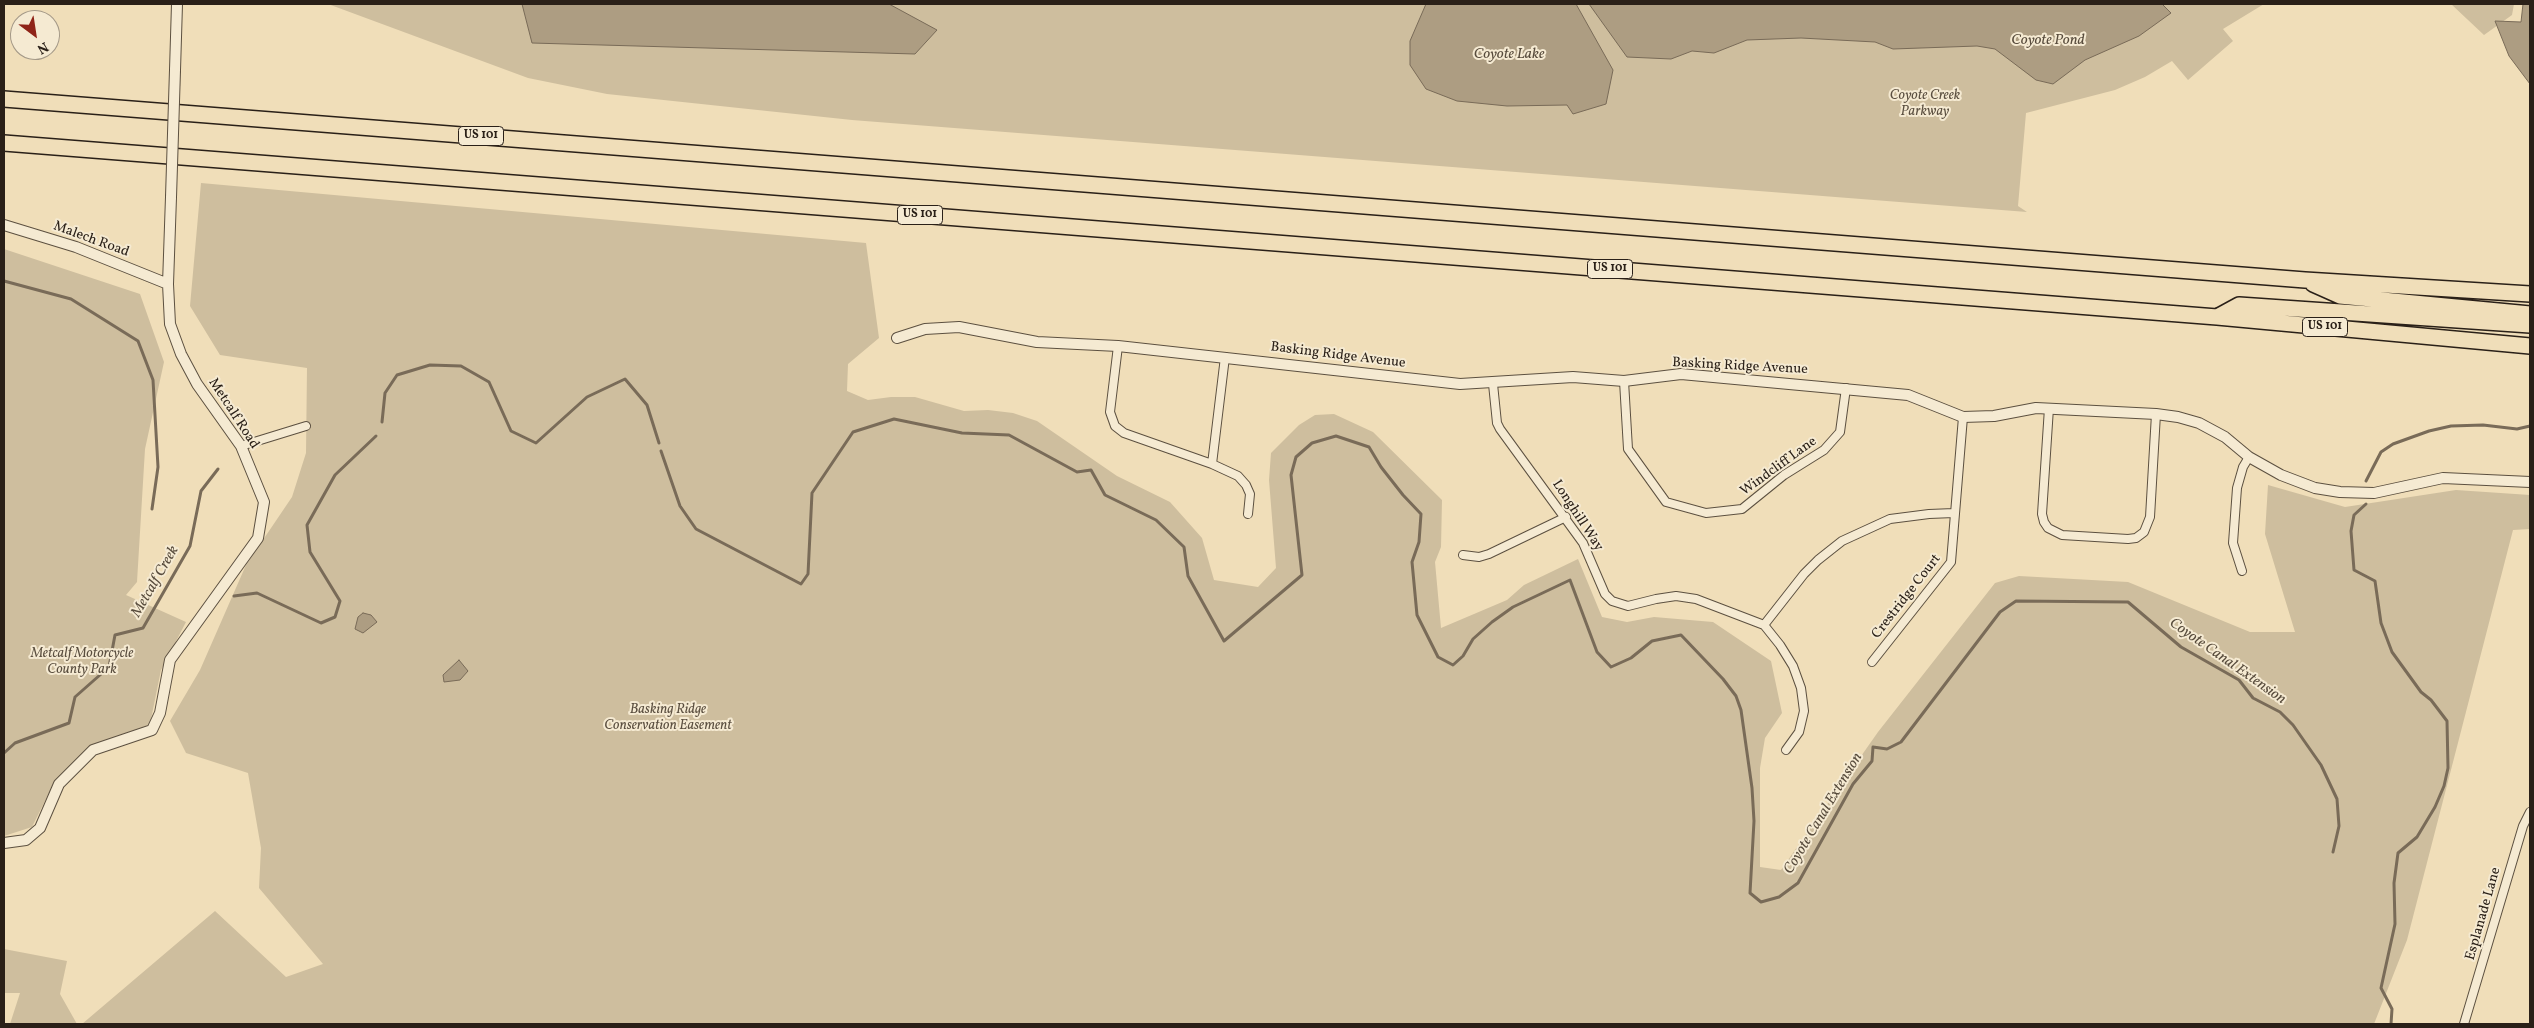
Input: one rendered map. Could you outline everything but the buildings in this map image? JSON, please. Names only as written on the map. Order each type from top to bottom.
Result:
[{"type":"highway","name":"US 101","points":[[4,99],[2304,280],[2530,294]]},
{"type":"highway","name":"US 101","points":[[4,143],[2217,318],[2530,346]]},
{"type":"highway","points":[[2304,280],[2340,296],[2530,314]]},
{"type":"highway","points":[[2217,318],[2239,305],[2530,325]]},
{"type":"street","name":"Metcalf Road","points":[[4,843],[26,840],[40,828],[59,784],[93,750],[152,730],[160,713],[170,660],[258,538],[264,502],[241,446],[197,384],[181,354],[170,324],[168,284],[177,4]]},
{"type":"street","name":"Malech Road","points":[[4,226],[76,247],[168,284]]},
{"type":"street","name":"Basking Ridge Avenue","points":[[897,338],[926,330],[959,327],[1037,342],[1118,346],[1460,384],[1493,384],[1573,377],[1624,381],[1681,374],[1908,395],[1963,417],[1994,416],[2023,409],[2049,408],[2156,414],[2178,417],[2199,423],[2225,437],[2249,457],[2297,482],[2340,492],[2374,493],[2444,478],[2530,482]]},
{"type":"street","points":[[1118,346],[1110,412],[1115,426],[1124,432],[1212,464],[1238,476],[1246,485],[1250,494],[1248,514]]},
{"type":"street","points":[[1212,464],[1225,357]]},
{"type":"street","name":"Windcliff Lane","points":[[1624,381],[1628,449],[1666,502],[1706,513],[1742,509],[1784,475],[1824,450],[1840,432],[1846,388]]},
{"type":"street","name":"Longhill Way","points":[[1493,384],[1500,429],[1566,517],[1583,544],[1605,594],[1612,601],[1628,606],[1670,597],[1696,599],[1764,626]]},
{"type":"street","points":[[2049,408],[2044,522],[2054,532],[2128,539],[2136,538],[2144,532],[2150,517],[2156,414]]},
{"type":"street","name":"Crestridge Court","points":[[1872,662],[1948,567],[1952,557],[1963,417]]},
{"type":"street","points":[[241,446],[306,426]]},
{"type":"street","points":[[2242,571],[2233,543],[2239,477],[2249,457]]},
{"type":"street","points":[[1786,750],[1799,732],[1803,722],[1804,711],[1801,688],[1787,655],[1764,626],[1804,574],[1842,541],[1890,519],[1954,513]]},
{"type":"street","points":[[1464,555],[1479,558],[1566,517]]},
{"type":"street","name":"Esplanade Lane","points":[[2464,1024],[2523,826],[2530,812]]},
{"type":"green space","name":"Coyote Creek Parkway","points":[[328,4],[2264,4],[2223,29],[2233,41],[2188,80],[2172,61],[2145,77],[2115,90],[2026,113],[2018,206],[2027,212],[852,120],[607,94],[528,78]]},
{"type":"green space","points":[[2451,4],[2514,4],[2512,15],[2484,35]]},
{"type":"green space","name":"Basking Ridge Conservation Easement","points":[[201,183],[866,243],[879,338],[848,364],[847,391],[868,400],[891,397],[915,397],[964,411],[988,410],[1013,413],[1037,421],[1117,476],[1170,502],[1202,538],[1214,580],[1258,587],[1276,568],[1269,480],[1271,453],[1299,425],[1315,415],[1334,414],[1373,432],[1442,500],[1441,547],[1435,562],[1441,628],[1507,600],[1524,585],[1578,559],[1602,617],[1627,622],[1654,617],[1713,622],[1771,661],[1782,713],[1765,738],[1760,768],[1760,867],[1781,870],[1878,732],[1995,583],[2019,576],[2128,582],[2250,632],[2295,632],[2265,534],[2268,485],[2345,507],[2456,490],[2530,495],[2530,529],[2513,530],[2407,940],[2374,1024],[82,1024],[215,911],[286,977],[323,964],[259,888],[261,848],[248,773],[186,753],[170,721],[200,670],[246,565],[292,497],[306,453],[307,368],[220,355],[190,306]]},
{"type":"green space","name":"Metcalf Motorcycle County Park","points":[[4,249],[140,294],[164,362],[145,449],[137,582],[126,595],[186,622],[161,670],[150,724],[89,749],[54,783],[32,827],[4,836]]},
{"type":"green space","points":[[4,949],[67,961],[60,994],[77,1024],[10,1024],[20,993],[4,993]]},
{"type":"water","points":[[522,4],[889,4],[937,30],[915,54],[532,43]]},
{"type":"water","name":"Coyote Lake","points":[[1426,4],[1576,4],[1613,70],[1606,104],[1573,114],[1567,105],[1507,106],[1457,101],[1426,89],[1410,65],[1410,41]]},
{"type":"water","name":"Coyote Pond","points":[[1589,4],[2162,4],[2171,13],[2139,36],[2085,60],[2053,84],[2036,80],[1995,49],[1977,46],[1893,49],[1875,42],[1801,38],[1747,40],[1714,53],[1692,51],[1671,59],[1627,57]]},
{"type":"water","points":[[2523,4],[2530,4],[2530,84],[2509,56],[2495,21],[2521,22]]},
{"type":"water","points":[[363,613],[371,615],[377,622],[363,633],[355,629],[358,617]]},
{"type":"water","points":[[459,660],[468,671],[460,680],[444,682],[443,675]]},
{"type":"waterway","name":"Coyote Canal Extension","points":[[4,281],[71,299],[138,341],[153,380],[158,467],[152,509]]},
{"type":"waterway","name":"Coyote Canal Extension","points":[[382,422],[385,393],[397,375],[430,365],[461,366],[489,382],[511,431],[536,443],[587,397],[625,379],[647,405],[659,443]]},
{"type":"waterway","name":"Coyote Canal Extension","points":[[661,451],[680,506],[696,529],[801,584],[808,574],[812,493],[853,432],[894,419],[962,433],[1009,435],[1077,472],[1091,470],[1105,495],[1156,520],[1184,547],[1188,576],[1224,641],[1302,575],[1291,475],[1296,457],[1312,443],[1336,436],[1369,447],[1381,467],[1421,514],[1419,542],[1412,562],[1417,615],[1438,657],[1453,665],[1463,656],[1473,639],[1492,622],[1513,607],[1570,580],[1597,652],[1611,667],[1631,658],[1652,641],[1681,635],[1723,679],[1736,696],[1741,710],[1752,788],[1754,821],[1750,893],[1761,902],[1779,897],[1798,883],[1853,784],[1872,761],[1873,747],[1887,749],[1901,742],[2000,612],[2016,601],[2128,602],[2181,647],[2239,680],[2253,698],[2280,712],[2293,725],[2321,765],[2337,799],[2339,826],[2333,852]]},
{"type":"waterway","points":[[2366,481],[2381,452],[2393,444],[2429,431],[2451,426],[2483,425],[2517,429],[2530,426]]},
{"type":"waterway","name":"Coyote Canal Extension","points":[[234,596],[257,593],[321,623],[335,617],[340,601],[310,552],[307,525],[335,475],[376,436]]},
{"type":"waterway","name":"Metcalf Creek","points":[[4,753],[15,743],[69,723],[75,697],[109,667],[115,635],[143,628],[190,546],[201,491],[218,469]]},
{"type":"waterway","points":[[2366,504],[2354,515],[2351,531],[2354,570],[2375,581],[2381,623],[2392,652],[2421,692],[2431,700],[2447,721],[2448,768],[2444,786],[2435,807],[2417,837],[2398,853],[2394,883],[2395,924],[2381,988],[2392,1009],[2391,1024]]}]
